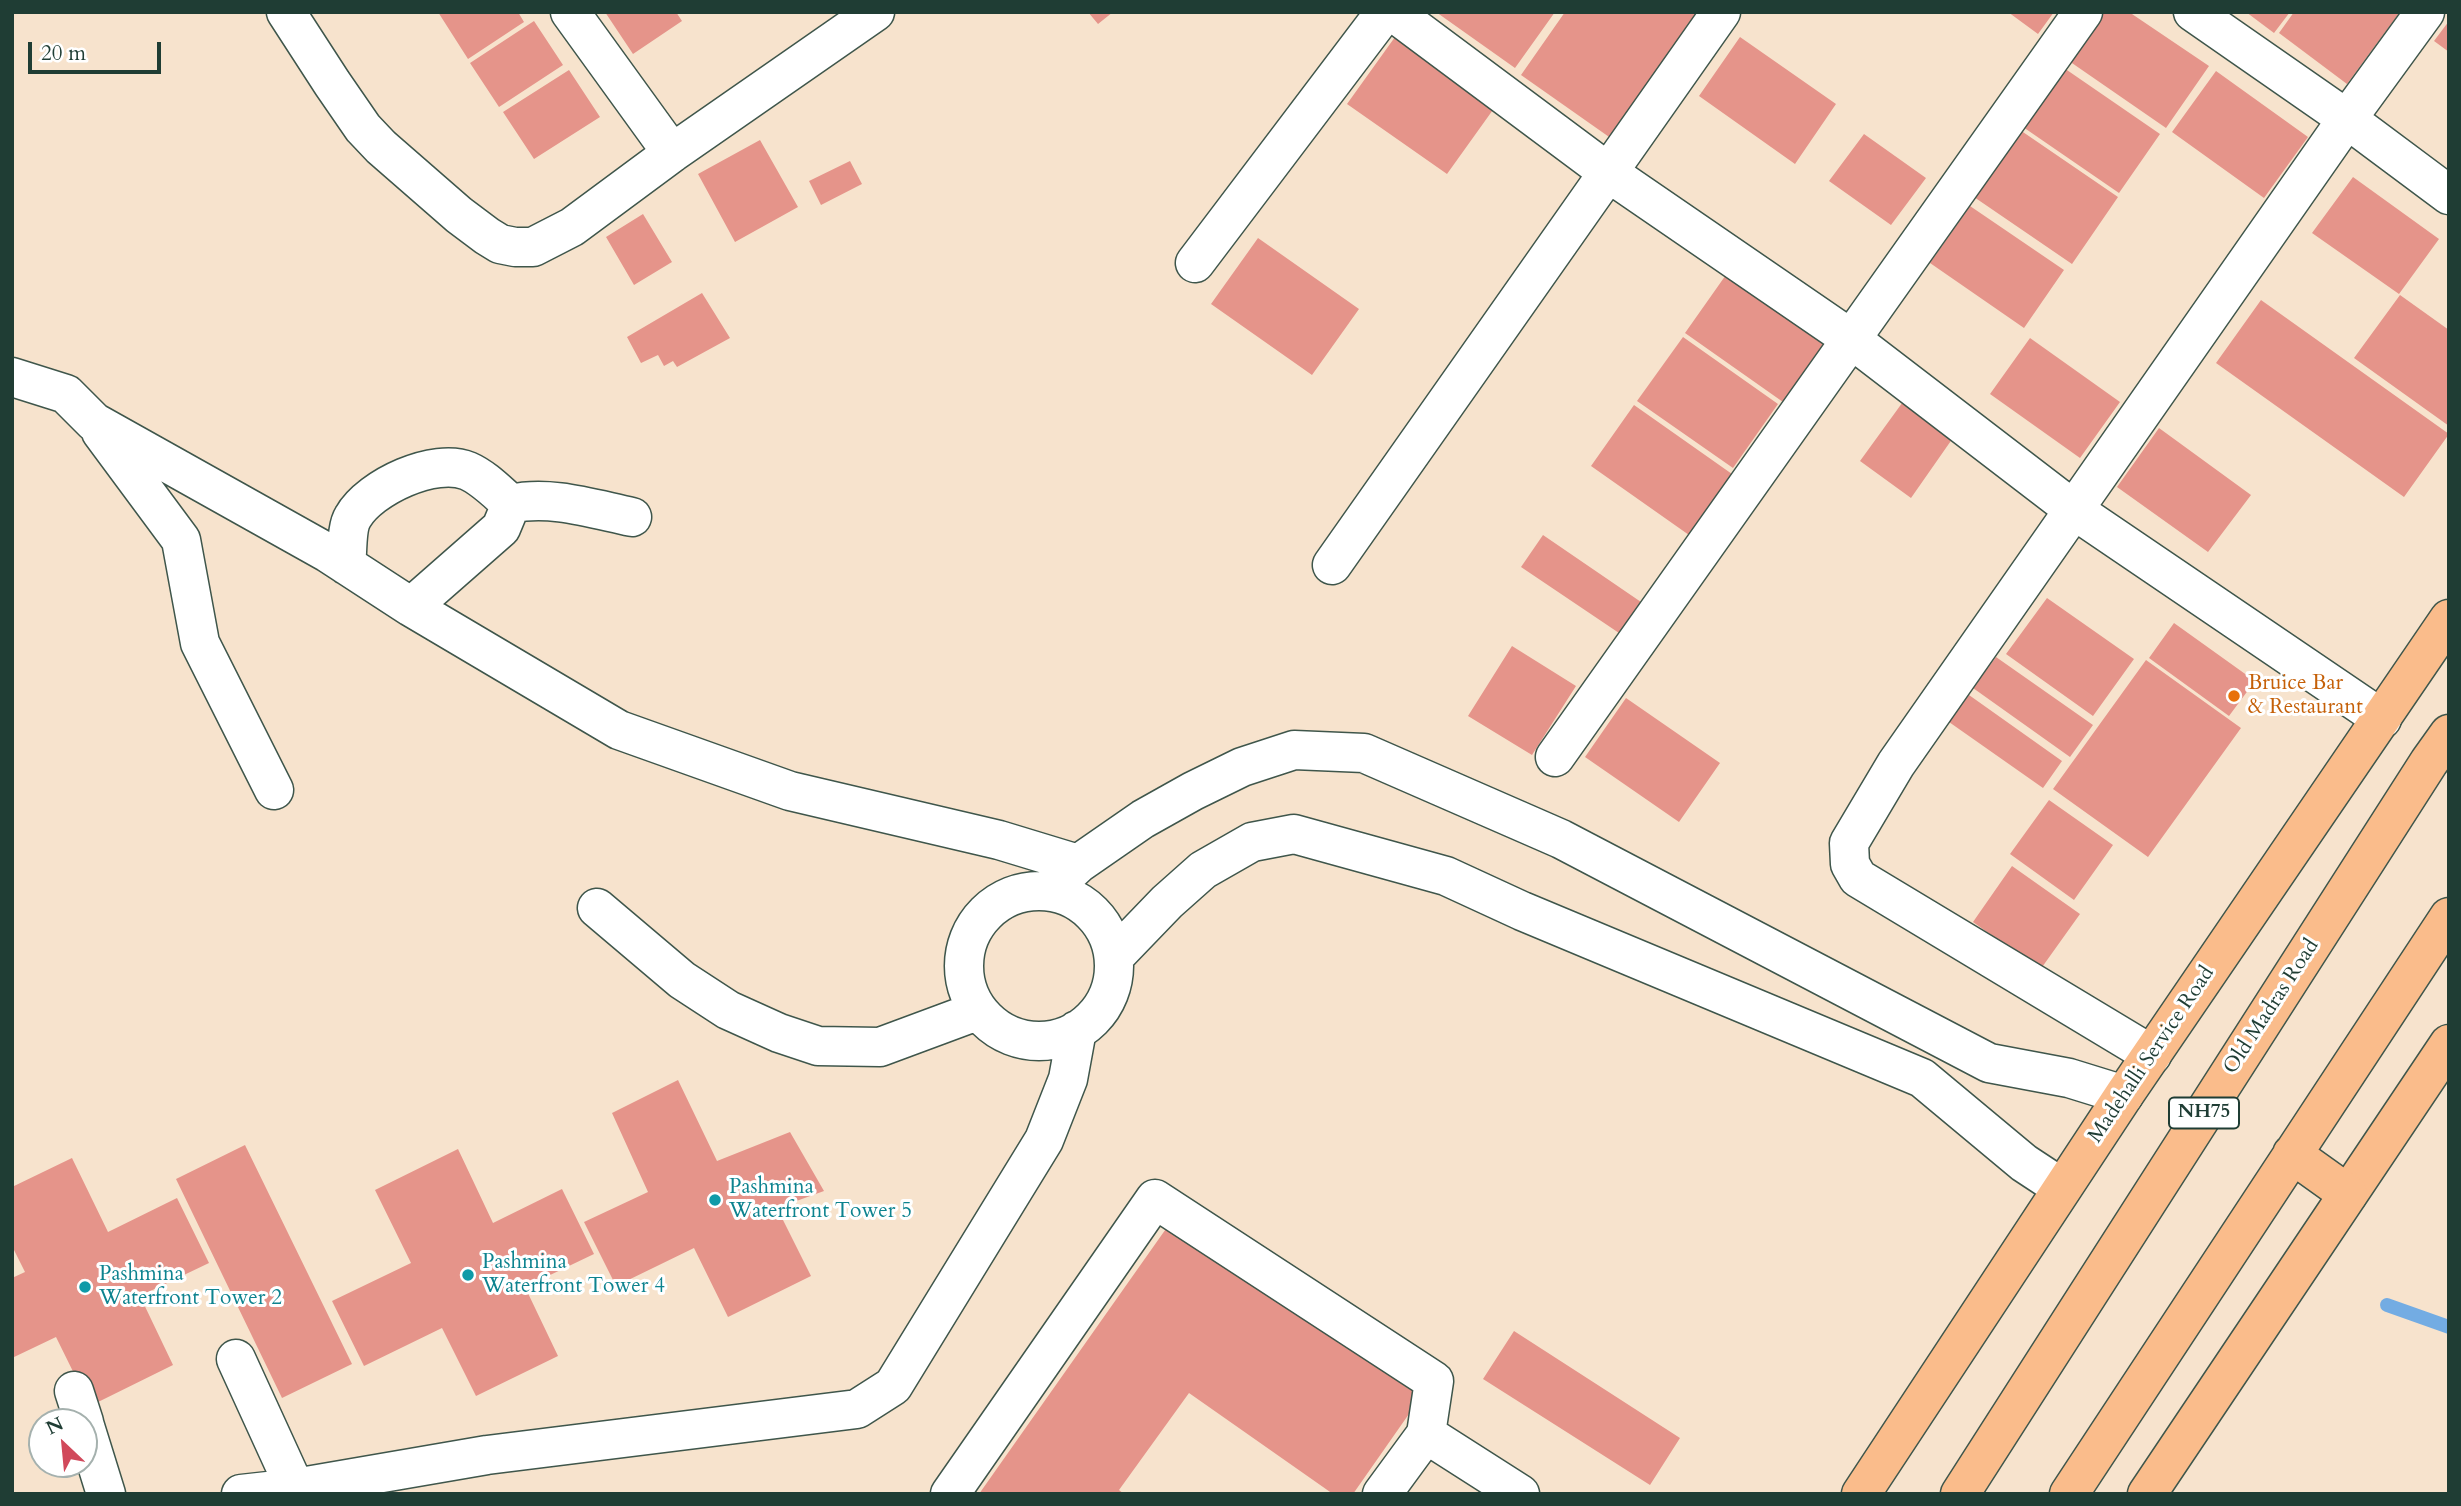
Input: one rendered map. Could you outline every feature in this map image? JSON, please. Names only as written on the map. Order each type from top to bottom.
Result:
[{"type":"main road","name":"Madehalli Service Road","points":[[1861,1494],[2124,1095],[2449,619]]},
{"type":"main road","name":"Old Madras Road","points":[[1960,1494],[2449,734]]},
{"type":"main road","points":[[2069,1494],[2449,917]]},
{"type":"main road","points":[[2147,1494],[2449,1044]]},
{"type":"main road","points":[[2292,1154],[2348,1194]]},
{"type":"street","points":[[286,12],[363,128],[381,148],[459,215],[500,244],[514,247],[533,247],[572,227],[672,153],[875,12]]},
{"type":"street","points":[[570,12],[672,153]]},
{"type":"street","points":[[1195,263],[1385,12]]},
{"type":"street","points":[[1394,12],[1609,173],[1850,338],[2074,510],[2382,719]]},
{"type":"street","points":[[1332,565],[1721,12]]},
{"type":"street","points":[[1555,757],[2083,12]]},
{"type":"street","points":[[2193,12],[2347,119],[2449,195]]},
{"type":"street","points":[[2152,1055],[1858,878],[1850,864],[1849,843],[1896,764],[2347,119],[2425,12]]},
{"type":"street","points":[[12,377],[66,394],[94,422],[181,540],[200,643],[274,790]]},
{"type":"street","points":[[94,422],[346,565],[411,607],[619,730],[789,792],[999,840],[1078,864]]},
{"type":"street","points":[[346,565],[351,519],[365,501],[395,481],[436,469],[466,470],[492,487],[511,504]]},
{"type":"street","points":[[511,504],[524,501],[557,502],[632,517]]},
{"type":"street","points":[[411,607],[501,528],[511,504]]},
{"type":"street","points":[[1049,891],[1078,864],[1143,819],[1241,767],[1294,750],[1364,753],[1561,839],[1989,1063],[2070,1078],[2124,1095]]},
{"type":"street","points":[[1114,957],[1167,902],[1203,870],[1252,842],[1294,834],[1446,876],[1522,911],[1922,1078],[2024,1163],[2062,1188]]},
{"type":"street","points":[[1023,891],[1049,891],[1072,898],[1093,912],[1107,932],[1114,957],[1114,981],[1105,1004],[1089,1024],[1067,1037],[1042,1042],[1017,1039],[995,1028],[976,1011],[966,988],[963,960],[968,938],[981,917],[1001,901],[1023,891]]},
{"type":"street","points":[[597,908],[682,980],[728,1010],[779,1033],[818,1046],[880,1047],[976,1011]]},
{"type":"street","points":[[242,1494],[295,1488],[487,1455],[857,1409],[879,1397],[893,1385],[1044,1140],[1068,1079],[1077,1030]]},
{"type":"street","points":[[950,1494],[1155,1199],[1434,1381],[1426,1434],[1382,1494]]},
{"type":"street","points":[[236,1359],[295,1488]]},
{"type":"street","points":[[1426,1434],[1520,1494]]},
{"type":"street","points":[[98,1468],[106,1494]]},
{"type":"building","points":[[438,12],[518,12],[524,22],[468,59]]},
{"type":"building","points":[[605,12],[676,12],[682,21],[633,54]]},
{"type":"building","points":[[1088,12],[1113,12],[1098,24]]},
{"type":"building","points":[[1436,12],[1555,12],[1515,68]]},
{"type":"building","points":[[1565,12],[1694,12],[1700,16],[1612,139],[1521,75]]},
{"type":"building","points":[[2008,12],[2054,12],[2038,34]]},
{"type":"building","points":[[2103,12],[2129,12],[2209,66],[2166,128],[2069,61]]},
{"type":"building","points":[[2246,12],[2290,12],[2274,33]]},
{"type":"building","points":[[2294,12],[2400,12],[2347,84],[2279,33]]},
{"type":"building","points":[[534,21],[563,65],[499,107],[470,63]]},
{"type":"building","points":[[2449,21],[2449,52],[2434,41]]},
{"type":"building","points":[[1395,37],[1495,107],[1447,174],[1347,104]]},
{"type":"building","points":[[1740,37],[1836,104],[1795,164],[1699,96]]},
{"type":"building","points":[[2064,68],[2160,134],[2119,193],[2023,127]]},
{"type":"building","points":[[569,70],[600,117],[534,159],[503,112]]},
{"type":"building","points":[[2216,71],[2308,137],[2264,198],[2172,132]]},
{"type":"building","points":[[2020,130],[2118,197],[2072,264],[1974,197]]},
{"type":"building","points":[[1864,134],[1926,178],[1891,225],[1829,181]]},
{"type":"building","points":[[760,140],[798,207],[735,242],[698,174]]},
{"type":"building","points":[[850,161],[862,184],[821,205],[809,181]]},
{"type":"building","points":[[2353,177],[2439,239],[2399,294],[2312,233]]},
{"type":"building","points":[[1970,206],[2064,270],[2024,328],[1930,263]]},
{"type":"building","points":[[643,214],[672,262],[634,285],[606,237]]},
{"type":"building","points":[[1258,238],[1359,309],[1312,375],[1211,304]]},
{"type":"building","points":[[1728,272],[1826,341],[1783,402],[1685,333]]},
{"type":"building","points":[[702,293],[730,338],[677,367],[673,361],[664,366],[658,355],[641,363],[627,337]]},
{"type":"building","points":[[2400,295],[2449,330],[2449,426],[2354,358]]},
{"type":"building","points":[[2261,300],[2449,434],[2404,497],[2216,363]]},
{"type":"building","points":[[1683,337],[1778,404],[1733,468],[1637,401]]},
{"type":"building","points":[[2030,338],[2120,402],[2080,458],[1990,394]]},
{"type":"building","points":[[1905,399],[1955,435],[1911,498],[1860,461]]},
{"type":"building","points":[[1634,405],[1732,474],[1689,535],[1591,466]]},
{"type":"building","points":[[2159,428],[2251,495],[2208,552],[2117,487]]},
{"type":"building","points":[[1543,535],[1641,602],[1619,633],[1521,567]]},
{"type":"building","points":[[2047,598],[2134,659],[2093,716],[2006,654]]},
{"type":"building","points":[[2174,623],[2255,681],[2229,716],[2149,658]]},
{"type":"building","points":[[1512,646],[1576,686],[1532,755],[1468,716]]},
{"type":"building","points":[[1996,657],[2093,725],[2070,757],[1973,688]]},
{"type":"building","points":[[2146,660],[2241,728],[2148,857],[2053,789]]},
{"type":"building","points":[[1969,695],[2062,761],[2043,788],[1949,722]]},
{"type":"building","points":[[1626,698],[1720,763],[1679,822],[1585,757]]},
{"type":"building","points":[[2049,800],[2113,845],[2074,900],[2010,854]]},
{"type":"building","points":[[2012,866],[2080,914],[2040,970],[1973,922]]},
{"type":"building","name":"Pashmina Waterfront Tower 5","points":[[678,1080],[717,1161],[790,1132],[824,1191],[777,1208],[811,1276],[728,1317],[694,1248],[616,1286],[584,1222],[648,1192],[612,1113]]},
{"type":"building","points":[[245,1145],[352,1364],[282,1398],[176,1179]]},
{"type":"building","name":"Pashmina Waterfront Tower 4","points":[[458,1149],[493,1223],[562,1189],[594,1254],[525,1287],[558,1356],[476,1396],[442,1328],[364,1366],[332,1301],[411,1263],[375,1190]]},
{"type":"building","name":"Pashmina Waterfront Tower 2","points":[[72,1158],[108,1232],[177,1198],[209,1263],[140,1296],[173,1365],[90,1406],[56,1337],[12,1358],[12,1278],[25,1272],[12,1246],[12,1187]]},
{"type":"building","points":[[1175,1216],[1425,1391],[1353,1494],[1333,1494],[1189,1393],[1119,1490],[1124,1494],[979,1494]]},
{"type":"building","points":[[1514,1331],[1680,1438],[1650,1485],[1483,1379]]},
{"type":"waterway","points":[[2387,1305],[2449,1327]]},
{"type":"place","name":"Bruice Bar & Restaurant","points":[[2234,696]]},
{"type":"place","name":"Pashmina Waterfront Tower 5","points":[[715,1200]]},
{"type":"place","name":"Pashmina Waterfront Tower 4","points":[[468,1275]]},
{"type":"place","name":"Pashmina Waterfront Tower 2","points":[[85,1287]]}]
